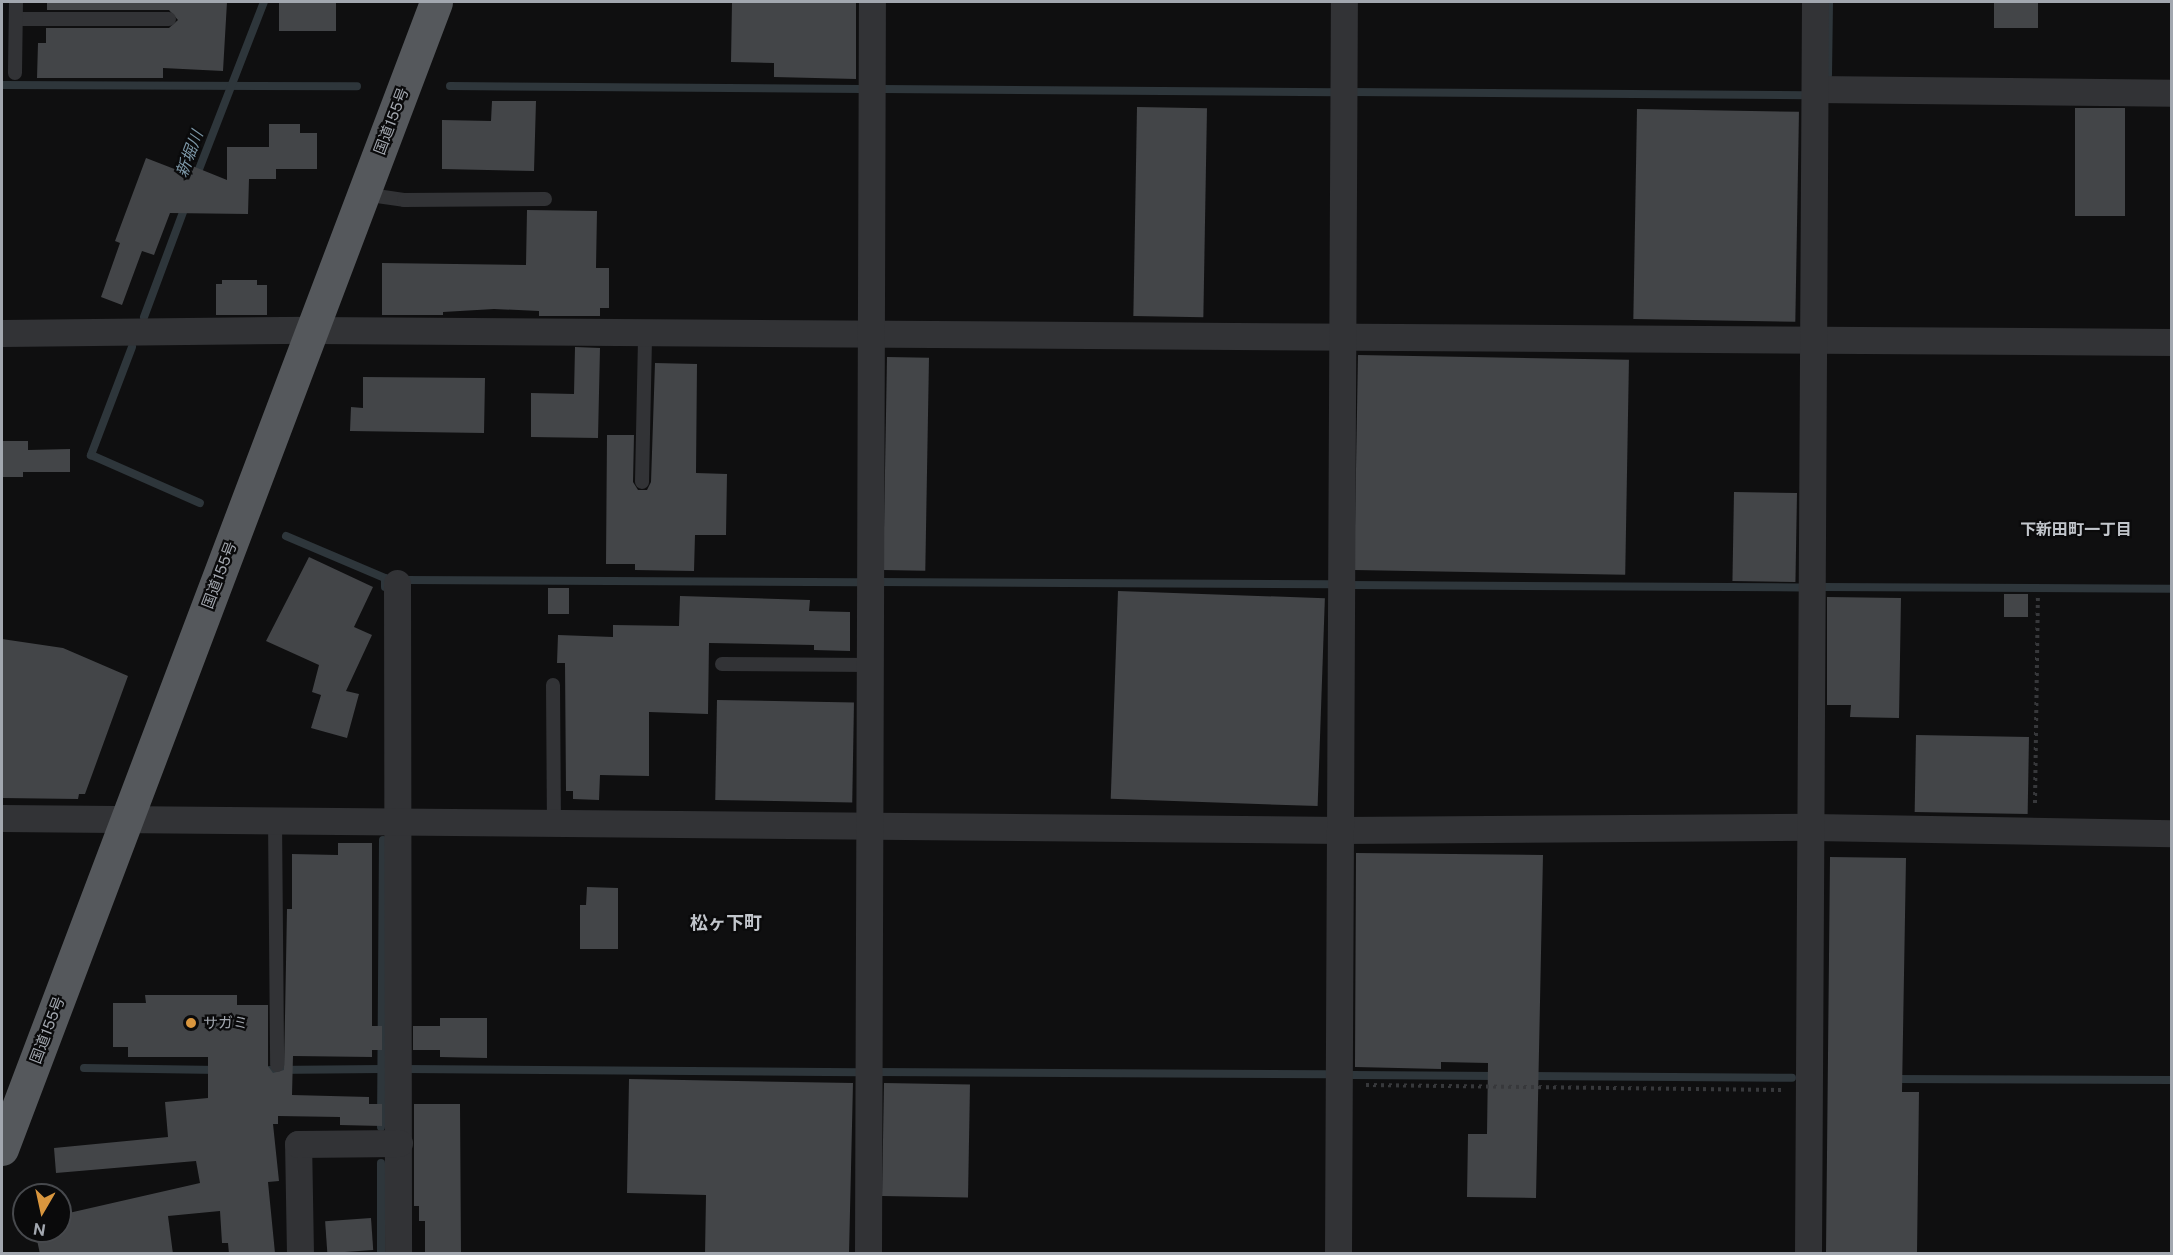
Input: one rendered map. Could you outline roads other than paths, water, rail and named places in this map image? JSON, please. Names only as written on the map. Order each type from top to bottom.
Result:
[{"type":"highway","name":"国道155号","points":[[2,1149],[436,2]]},
{"type":"street","points":[[868,1254],[872,2]]},
{"type":"street","points":[[1338,1254],[1341,830],[1340,338],[1344,2]]},
{"type":"street","points":[[1808,1254],[1813,827],[1815,2]]},
{"type":"street","points":[[1815,89],[2172,93]]},
{"type":"street","points":[[2,333],[312,330],[1814,342],[2172,342]]},
{"type":"street","points":[[397,583],[398,1254]]},
{"type":"street","points":[[2,818],[1341,830],[1813,827],[2172,833]]},
{"type":"street","points":[[300,1254],[298,1144],[399,1143]]},
{"type":"lane","points":[[15,73],[16,2]]},
{"type":"lane","points":[[15,19],[169,19]]},
{"type":"lane","points":[[363,194],[404,200],[545,199]]},
{"type":"lane","points":[[642,482],[645,334]]},
{"type":"lane","points":[[722,664],[870,664]]},
{"type":"lane","points":[[553,685],[554,822]]},
{"type":"lane","points":[[275,819],[278,1065]]},
{"type":"waterway","name":"新堀川","points":[[196,177],[264,2]]},
{"type":"waterway","points":[[1828,75],[1829,2]]},
{"type":"waterway","points":[[2,85],[357,86]]},
{"type":"waterway","points":[[450,86],[862,89]]},
{"type":"waterway","points":[[882,89],[1335,92]]},
{"type":"waterway","points":[[1351,92],[1806,95]]},
{"type":"waterway","name":"新堀川","points":[[144,317],[186,204]]},
{"type":"waterway","points":[[132,347],[91,455],[200,503]]},
{"type":"waterway","points":[[286,536],[385,578],[385,587]]},
{"type":"waterway","points":[[406,580],[858,582]]},
{"type":"waterway","points":[[878,582],[1331,584]]},
{"type":"waterway","points":[[1347,585],[1801,587]]},
{"type":"waterway","points":[[1823,587],[2172,589]]},
{"type":"waterway","points":[[381,1127],[383,840]]},
{"type":"waterway","points":[[84,1068],[219,1070]]},
{"type":"waterway","points":[[270,1070],[382,1069]]},
{"type":"waterway","points":[[405,1069],[859,1072]]},
{"type":"waterway","points":[[876,1072],[1327,1074]]},
{"type":"waterway","points":[[1353,1075],[1498,1076]]},
{"type":"waterway","points":[[1529,1076],[1792,1078]]},
{"type":"waterway","points":[[1893,1079],[2172,1080]]},
{"type":"waterway","points":[[381,1163],[381,1254]]},
{"type":"place","name":"サガミ","points":[[191,1023]]},
{"type":"district","name":"下新田町一丁目","points":[[2076,530]]},
{"type":"district","name":"松ヶ下町","points":[[726,923]]}]
